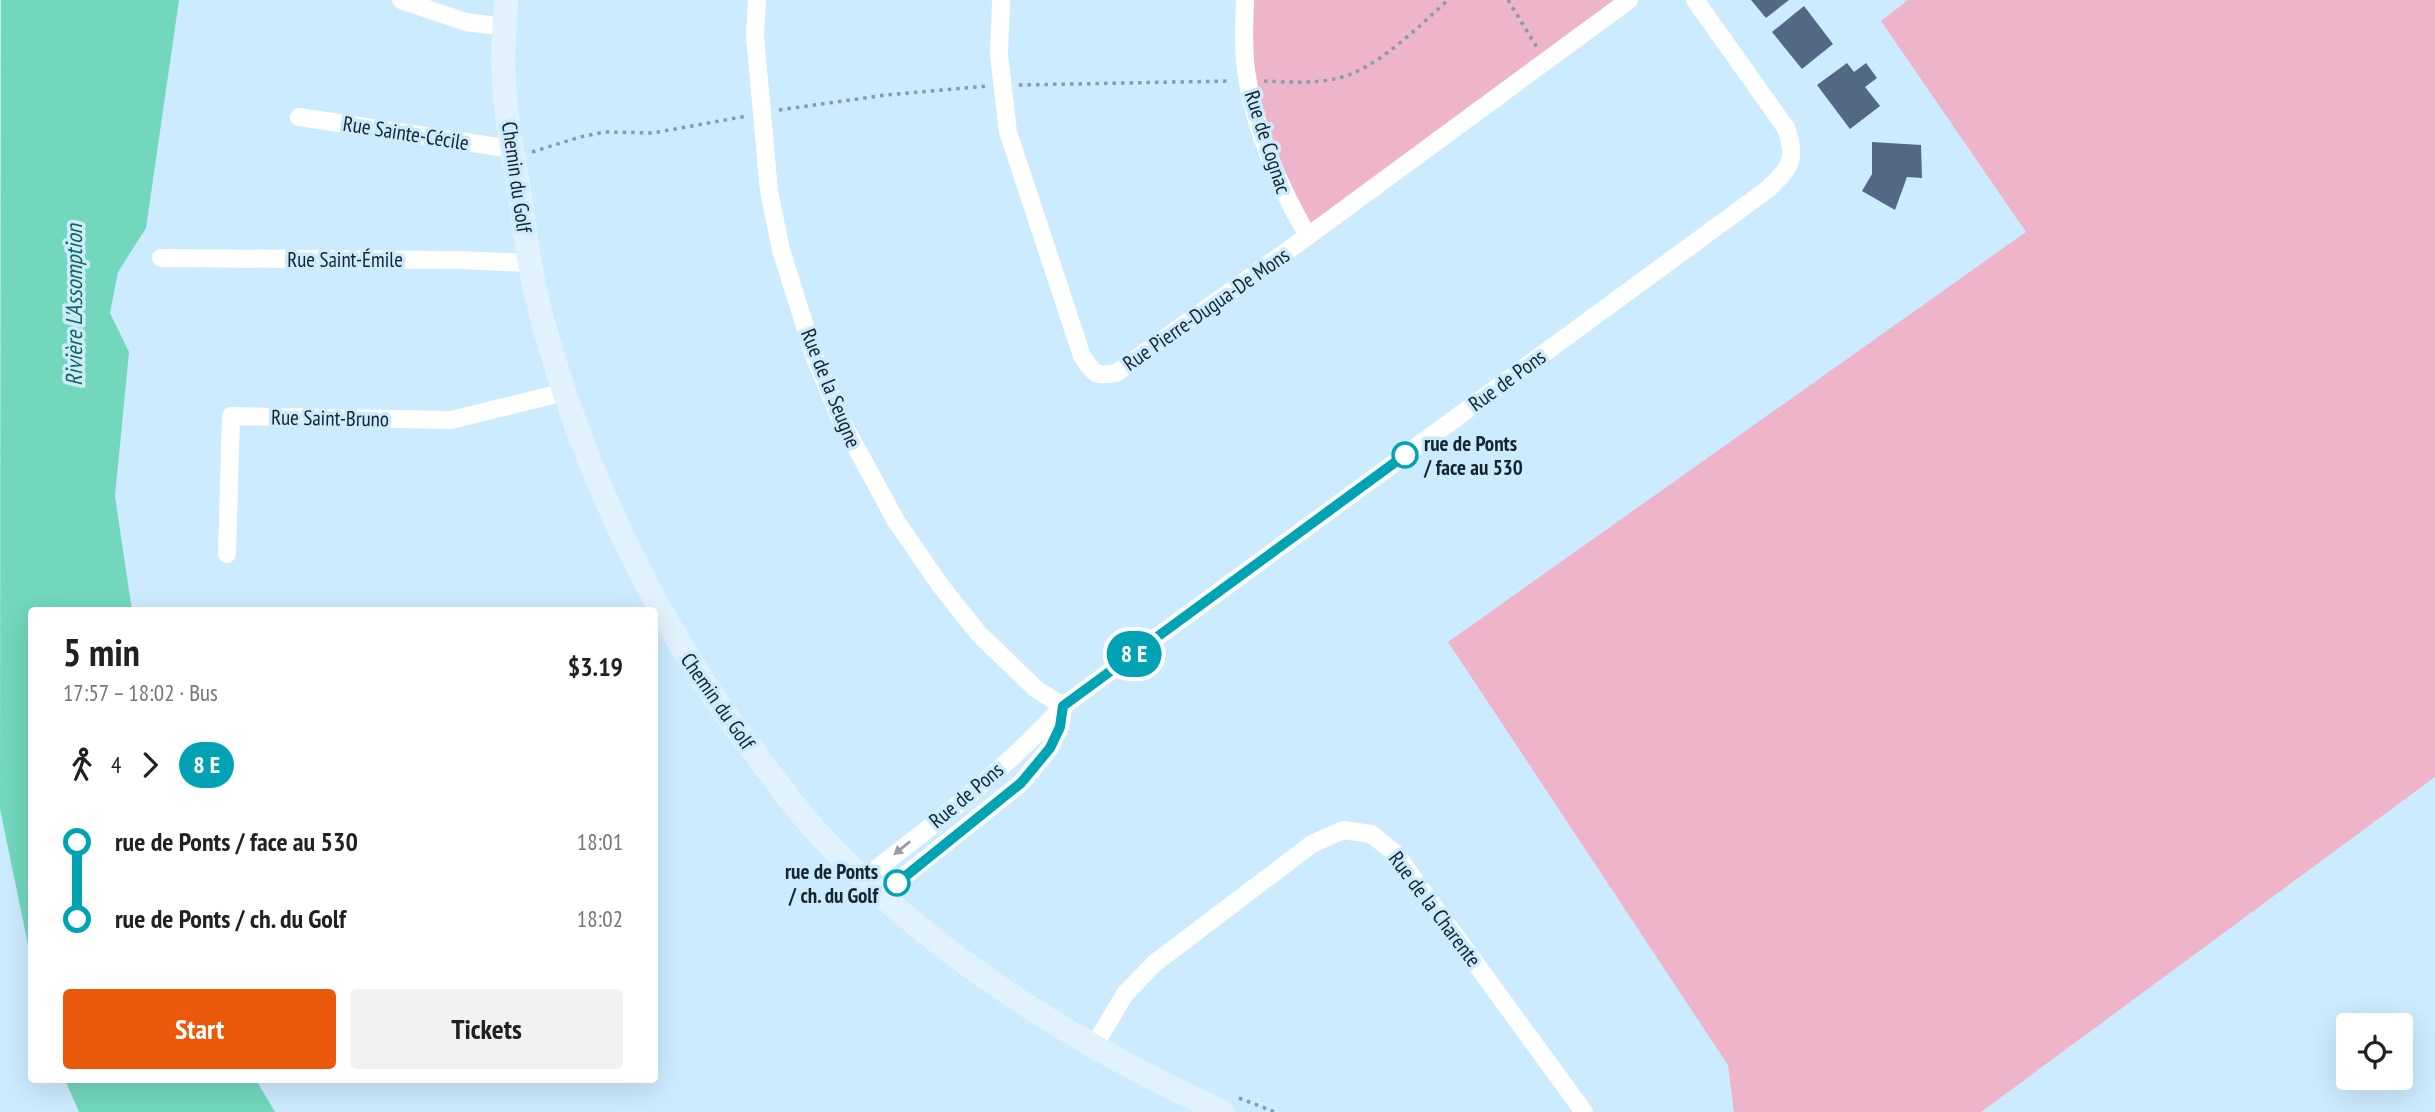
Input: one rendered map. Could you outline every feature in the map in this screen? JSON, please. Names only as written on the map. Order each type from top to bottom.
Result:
[{"type":"street","points":[[401,0],[466,22],[505,27]]},
{"type":"street","name":"Chemin du Golf","points":[[506,0],[503,77],[529,263],[542,320],[565,392],[600,483],[673,634],[731,724],[831,847],[964,964],[1137,1071],[1227,1103]]},
{"type":"street","name":"Rue de la Seugne","points":[[757,0],[755,36],[769,191],[781,250],[815,359],[839,416],[890,511],[940,585],[979,634],[1036,689],[1063,706]]},
{"type":"street","name":"Rue Pierre-Dugua-De Mons","points":[[1001,0],[999,55],[1008,132],[1082,356],[1092,371],[1101,376],[1116,373],[1308,236],[1629,0]]},
{"type":"street","name":"Rue de Cognac","points":[[1245,0],[1246,69],[1258,122],[1289,203],[1308,236]]},
{"type":"street","name":"Rue de Pons","points":[[873,886],[1036,736],[1063,706],[1768,188],[1786,172],[1791,162],[1792,147],[1786,128],[1695,0]]},
{"type":"street","name":"Rue Sainte-Cécile","points":[[299,117],[512,149]]},
{"type":"street","name":"Rue Saint-Émile","points":[[161,258],[529,263]]},
{"type":"street","name":"Rue Saint-Bruno","points":[[227,554],[231,416],[451,420],[565,392]]},
{"type":"street","name":"Rue de Pons","points":[[873,886],[1021,783],[1050,748],[1060,727],[1063,706]]},
{"type":"street","name":"Rue de la Charente","points":[[1094,1046],[1125,994],[1156,963],[1312,844],[1343,830],[1352,831],[1371,834],[1395,853],[1584,1112]]},
{"type":"path","points":[[1508,0],[1546,61]]},
{"type":"path","points":[[1227,1103],[1275,1112]]},
{"type":"shaded area","points":[[1245,0],[1629,0],[1308,236],[1258,122]]},
{"type":"shaded area","points":[[1908,0],[2435,0],[2435,777],[1981,1112],[1734,1112],[1728,1065],[1448,642],[2026,232],[1881,21]]},
{"type":"water","name":"Rivière L'Assomption","points":[[1,0],[179,0],[146,228],[118,272],[110,313],[129,352],[115,496],[131,607],[28,607],[28,944],[0,809]]},
{"type":"water","points":[[66,1083],[258,1083],[275,1112],[79,1112]]},
{"type":"building","points":[[1751,0],[1789,0],[1766,18]]},
{"type":"building","points":[[1804,6],[1833,44],[1802,69],[1772,32]]},
{"type":"building","points":[[1847,63],[1854,72],[1866,63],[1877,78],[1865,87],[1880,106],[1850,129],[1817,85]]},
{"type":"building","points":[[1872,142],[1921,145],[1922,178],[1907,177],[1895,210],[1862,191],[1872,174]]},
{"type":"bus line","points":[[897,883],[1021,783],[1050,748],[1060,727],[1063,706],[1405,455]]},
{"type":"place","name":"rue de Ponts / face au 530","points":[[1405,455]]},
{"type":"place","name":"rue de Ponts / ch. du Golf","points":[[897,883]]}]
